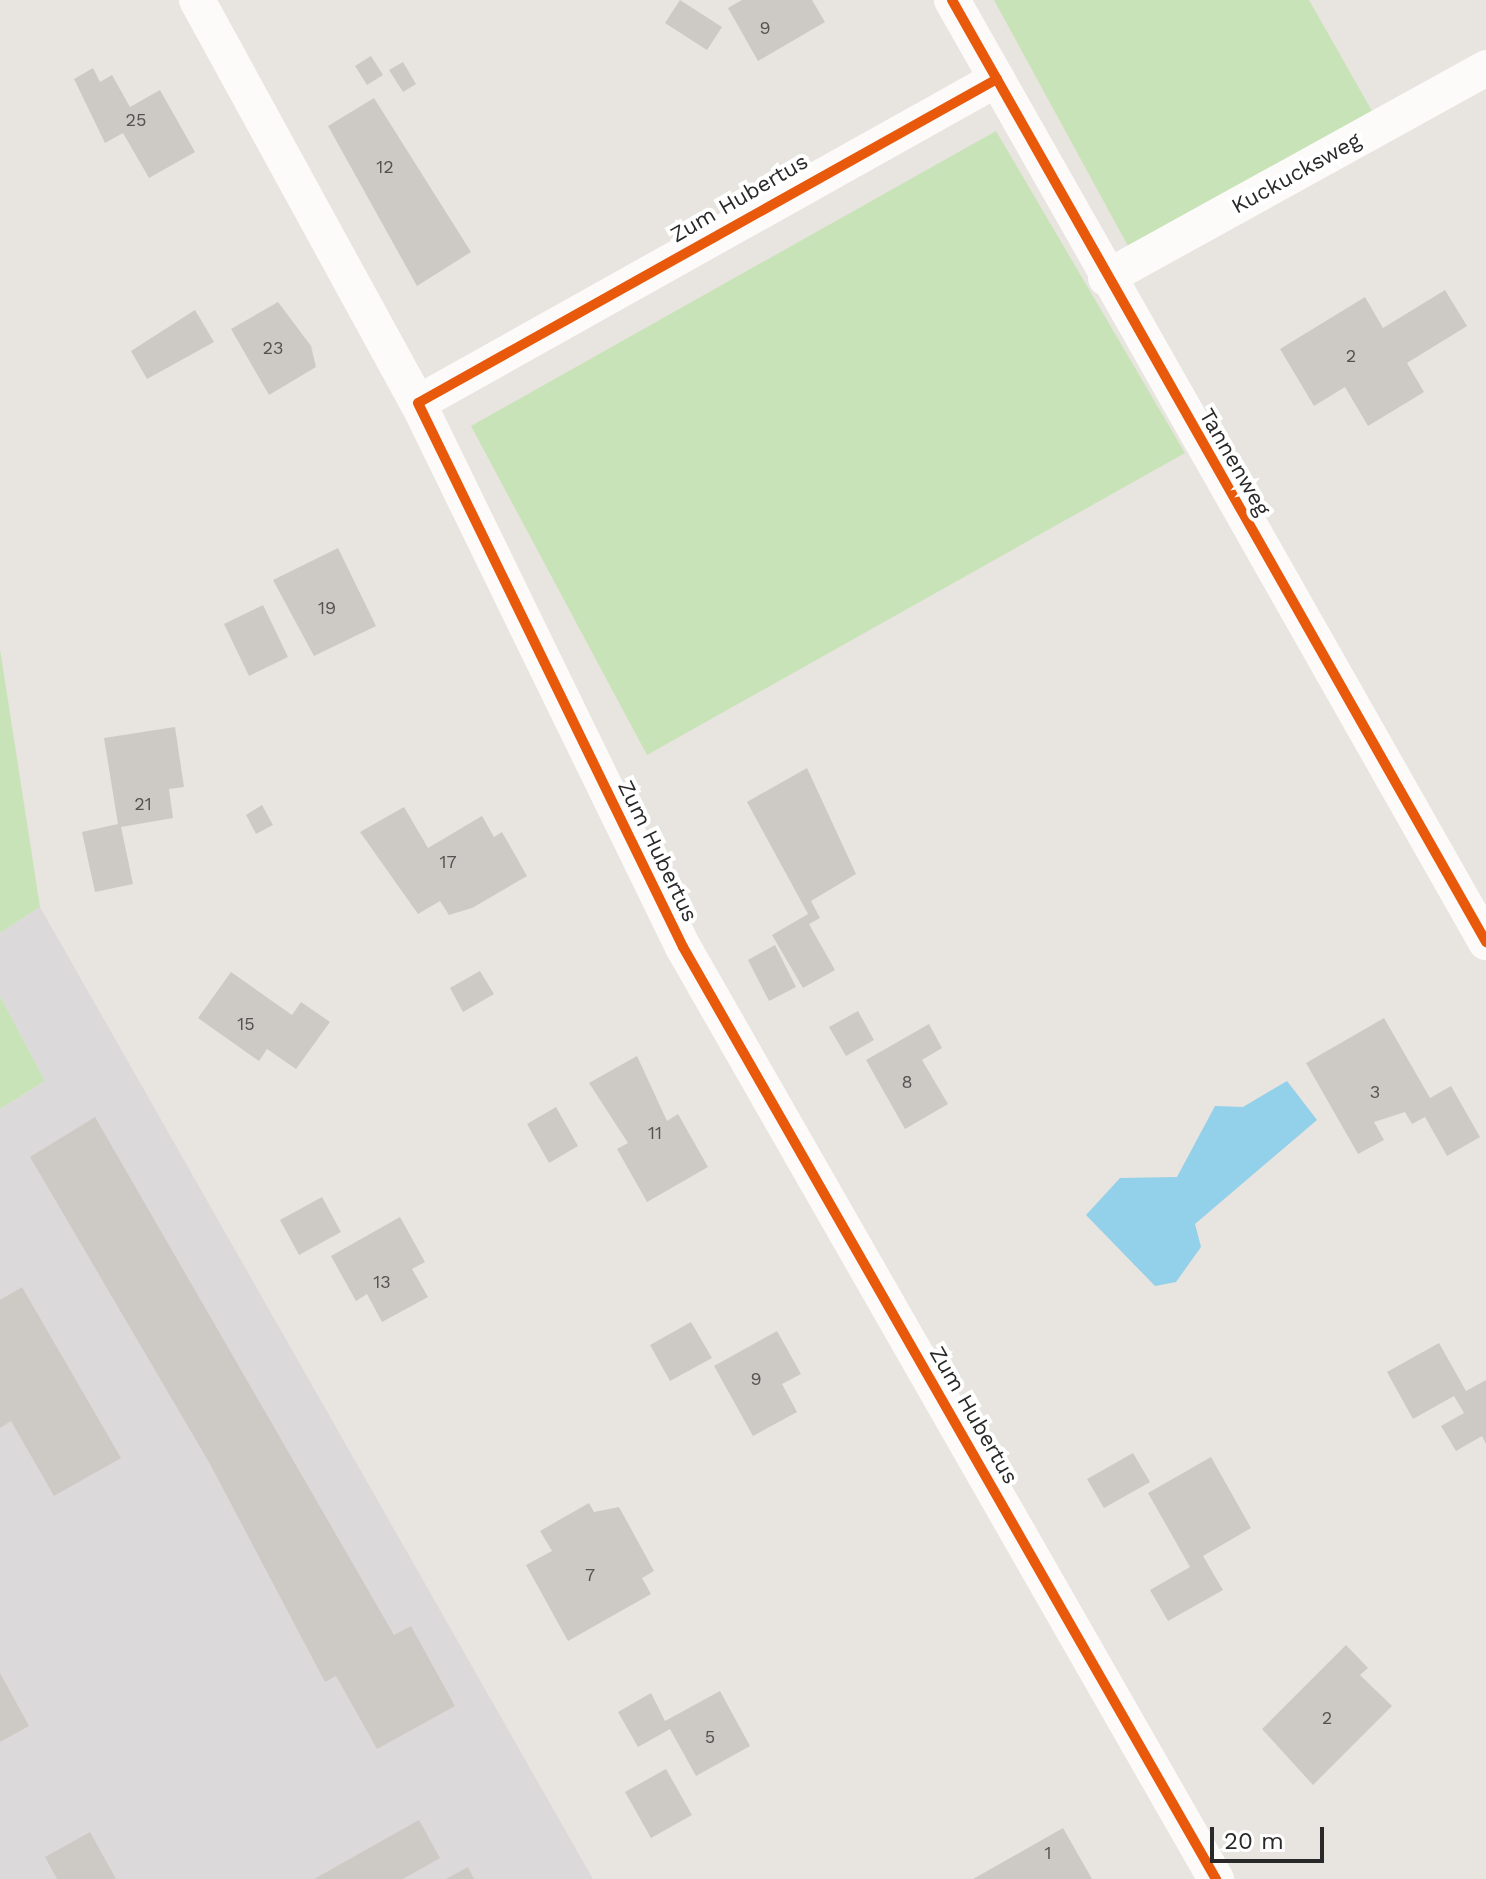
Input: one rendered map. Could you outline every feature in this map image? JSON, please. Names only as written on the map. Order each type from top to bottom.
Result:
[{"type":"street","name":"Zum Hubertus","points":[[197,0],[418,403],[683,947],[1216,1879]]},
{"type":"street","name":"Tannenweg","points":[[952,0],[1106,278],[1486,942]]},
{"type":"street","name":"Kuckucksweg","points":[[1106,278],[1486,68]]},
{"type":"street","name":"Zum Hubertus","points":[[418,403],[997,79]]},
{"type":"shaded area","points":[[40,907],[593,1879],[0,1879],[0,1109],[45,1081],[0,996],[0,933]]},
{"type":"green space","points":[[994,0],[1309,0],[1372,111],[1128,246]]},
{"type":"green space","points":[[996,131],[1185,453],[647,755],[471,426]]},
{"type":"green space","points":[[0,649],[40,907],[0,933]]},
{"type":"green space","points":[[0,996],[45,1081],[0,1109]]},
{"type":"water","points":[[1287,1081],[1317,1120],[1195,1224],[1201,1247],[1176,1282],[1155,1286],[1086,1215],[1120,1178],[1177,1177],[1215,1106],[1243,1107]]},
{"type":"building","points":[[680,0],[722,27],[707,50],[665,23]]},
{"type":"building","points":[[742,0],[812,0],[825,22],[758,61],[728,8]]},
{"type":"building","points":[[371,56],[383,75],[367,85],[355,66]]},
{"type":"building","points":[[403,62],[416,84],[403,92],[389,70]]},
{"type":"building","points":[[93,68],[100,82],[112,75],[130,107],[160,90],[195,152],[149,178],[123,133],[105,143],[74,79]]},
{"type":"building","points":[[374,98],[471,252],[417,286],[328,126]]},
{"type":"building","points":[[1445,290],[1467,326],[1407,363],[1424,392],[1368,426],[1345,387],[1314,406],[1280,349],[1365,297],[1383,328]]},
{"type":"building","points":[[278,302],[311,346],[316,367],[269,395],[231,329]]},
{"type":"building","points":[[195,310],[214,342],[147,379],[131,351]]},
{"type":"building","points":[[338,548],[376,626],[314,656],[273,580]]},
{"type":"building","points":[[263,605],[288,657],[249,676],[224,624]]},
{"type":"building","points":[[175,727],[184,787],[169,789],[173,818],[121,827],[133,884],[95,892],[82,832],[118,824],[104,738]]},
{"type":"building","points":[[807,768],[856,874],[811,901],[820,918],[809,924],[835,970],[803,988],[772,935],[808,914],[747,802]]},
{"type":"building","points":[[262,805],[273,825],[256,834],[246,815]]},
{"type":"building","points":[[404,807],[428,848],[482,816],[494,837],[502,832],[527,876],[472,908],[449,915],[440,901],[418,914],[360,832]]},
{"type":"building","points":[[775,945],[796,987],[769,1001],[748,960]]},
{"type":"building","points":[[480,971],[494,994],[463,1012],[450,988]]},
{"type":"building","points":[[231,972],[292,1015],[301,1002],[330,1022],[296,1069],[267,1049],[259,1061],[198,1018]]},
{"type":"building","points":[[858,1011],[874,1040],[846,1056],[829,1027]]},
{"type":"building","points":[[1384,1018],[1430,1098],[1451,1086],[1480,1137],[1447,1156],[1425,1117],[1412,1124],[1405,1112],[1374,1122],[1384,1140],[1358,1154],[1306,1063]]},
{"type":"building","points":[[929,1024],[942,1048],[922,1060],[948,1104],[905,1129],[866,1060]]},
{"type":"building","points":[[637,1056],[667,1121],[678,1114],[708,1167],[647,1202],[617,1149],[628,1143],[589,1083]]},
{"type":"building","points":[[556,1107],[578,1146],[549,1163],[527,1124]]},
{"type":"building","points":[[95,1117],[394,1635],[411,1626],[455,1706],[377,1749],[336,1676],[325,1682],[210,1464],[30,1157]]},
{"type":"building","points":[[322,1197],[341,1232],[299,1255],[280,1220]]},
{"type":"building","points":[[400,1217],[425,1262],[412,1269],[428,1297],[382,1322],[367,1294],[356,1301],[331,1256]]},
{"type":"building","points":[[22,1287],[121,1458],[54,1496],[11,1421],[0,1428],[0,1300]]},
{"type":"building","points":[[691,1322],[712,1358],[670,1381],[650,1345]]},
{"type":"building","points":[[777,1331],[801,1374],[782,1384],[797,1412],[753,1436],[714,1366]]},
{"type":"building","points":[[1439,1343],[1466,1391],[1486,1380],[1486,1444],[1482,1436],[1456,1451],[1441,1426],[1464,1413],[1454,1396],[1413,1419],[1387,1372]]},
{"type":"building","points":[[1133,1453],[1150,1482],[1104,1508],[1087,1479]]},
{"type":"building","points":[[1211,1457],[1251,1528],[1203,1556],[1223,1590],[1168,1621],[1150,1590],[1190,1567],[1148,1493]]},
{"type":"building","points":[[589,1503],[594,1512],[619,1507],[654,1571],[642,1578],[651,1594],[568,1641],[526,1565],[552,1551],[540,1531]]},
{"type":"building","points":[[1346,1645],[1368,1668],[1360,1675],[1392,1706],[1313,1785],[1262,1729]]},
{"type":"building","points":[[0,1673],[29,1726],[0,1742]]},
{"type":"building","points":[[720,1691],[750,1746],[696,1776],[670,1729],[638,1747],[618,1712],[651,1693],[665,1721]]},
{"type":"building","points":[[666,1769],[692,1815],[651,1838],[625,1792]]},
{"type":"building","points":[[419,1820],[440,1858],[403,1879],[314,1879]]},
{"type":"building","points":[[1063,1828],[1092,1879],[973,1879]]},
{"type":"building","points":[[90,1832],[116,1879],[57,1879],[45,1857]]},
{"type":"building","points":[[468,1867],[474,1879],[446,1879]]},
{"type":"cycle path","points":[[952,0],[1486,942]]},
{"type":"cycle path","points":[[997,79],[418,403],[683,947],[1216,1879]]}]
